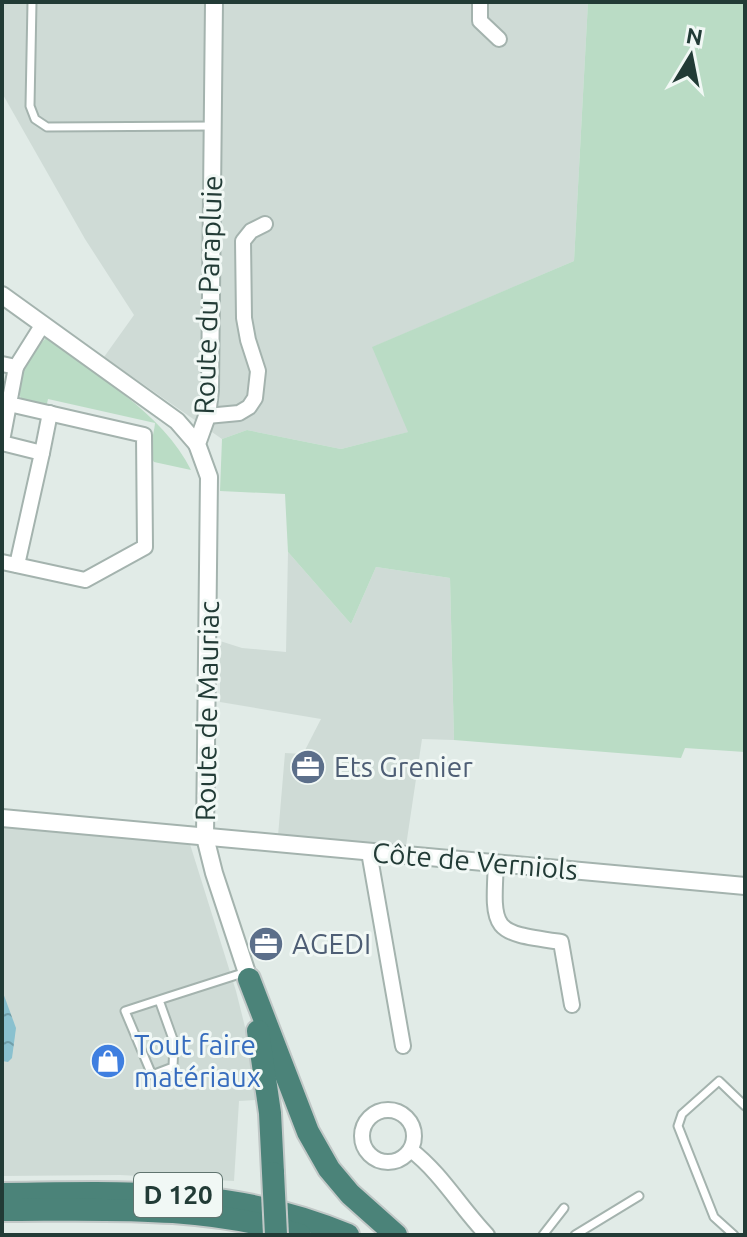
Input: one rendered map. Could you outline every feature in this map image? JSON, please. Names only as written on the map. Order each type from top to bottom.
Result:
[{"type":"highway","points":[[248,976],[265,1067],[276,1235]]},
{"type":"highway","points":[[248,976],[308,1132],[329,1169],[350,1194],[396,1235]]},
{"type":"highway","name":"D 120","points":[[2,1194],[199,1196],[265,1207],[348,1235]]},
{"type":"highway","name":"D 120","points":[[2,1210],[188,1212],[251,1221],[300,1235]]},
{"type":"street","name":"Route du Parapluie","points":[[208,585],[209,477],[197,444],[207,416],[210,390],[214,2]]},
{"type":"street","points":[[480,2],[480,21],[499,39]]},
{"type":"street","points":[[207,416],[239,413],[249,407],[255,398],[258,371],[244,318],[243,241],[251,231],[265,224]]},
{"type":"street","points":[[2,295],[177,421],[197,444]]},
{"type":"street","points":[[42,453],[2,442],[9,404],[9,366],[43,324]]},
{"type":"street","points":[[2,562],[85,580],[145,547],[144,435],[9,404]]},
{"type":"street","points":[[17,565],[50,413]]},
{"type":"street","name":"Route de Mauriac","points":[[208,585],[205,837],[248,976]]},
{"type":"street","name":"Côte de Verniols","points":[[2,818],[745,886]]},
{"type":"street","points":[[369,852],[403,1046]]},
{"type":"street","points":[[496,863],[493,901],[499,924],[513,935],[561,942],[572,1005]]},
{"type":"street","points":[[411,1150],[432,1167],[487,1235]]},
{"type":"lane","points":[[32,2],[30,106],[35,119],[47,127],[213,126]]},
{"type":"lane","points":[[159,1000],[174,1042],[173,1067],[152,1075],[125,1011],[159,1000],[248,976]]},
{"type":"lane","points":[[734,1235],[714,1217],[678,1126],[682,1114],[719,1081],[745,1106]]},
{"type":"lane","points":[[575,1235],[639,1196]]},
{"type":"lane","points":[[543,1235],[564,1208]]},
{"type":"shaded area","points":[[2,2],[588,2],[574,261],[373,347],[409,432],[341,449],[247,430],[222,439],[104,357],[134,315],[85,239],[2,93]]},
{"type":"shaded area","points":[[288,552],[351,624],[376,567],[450,578],[454,740],[422,739],[406,846],[278,836],[285,753],[303,754],[321,719],[220,702],[220,641],[242,648],[286,652]]},
{"type":"shaded area","points":[[2,823],[189,841],[236,991],[258,1100],[239,1101],[234,1181],[120,1175],[2,1176]]},
{"type":"green space","points":[[588,2],[745,2],[745,752],[685,748],[681,758],[454,740],[450,578],[376,567],[351,624],[288,552],[285,494],[220,491],[222,439],[247,430],[341,449],[408,432],[372,347],[574,261]]},
{"type":"green space","points":[[46,338],[146,413],[179,449],[191,470],[154,462],[151,448],[155,423],[48,399],[46,408],[23,402],[19,386],[24,368]]},
{"type":"water","points":[[2,990],[16,1028],[12,1058],[8,1062],[2,1061]]},
{"type":"place","name":"Ets Grenier","points":[[308,767]]},
{"type":"place","name":"AGEDI","points":[[266,944]]},
{"type":"place","name":"Tout faire matériaux","points":[[108,1061]]}]
